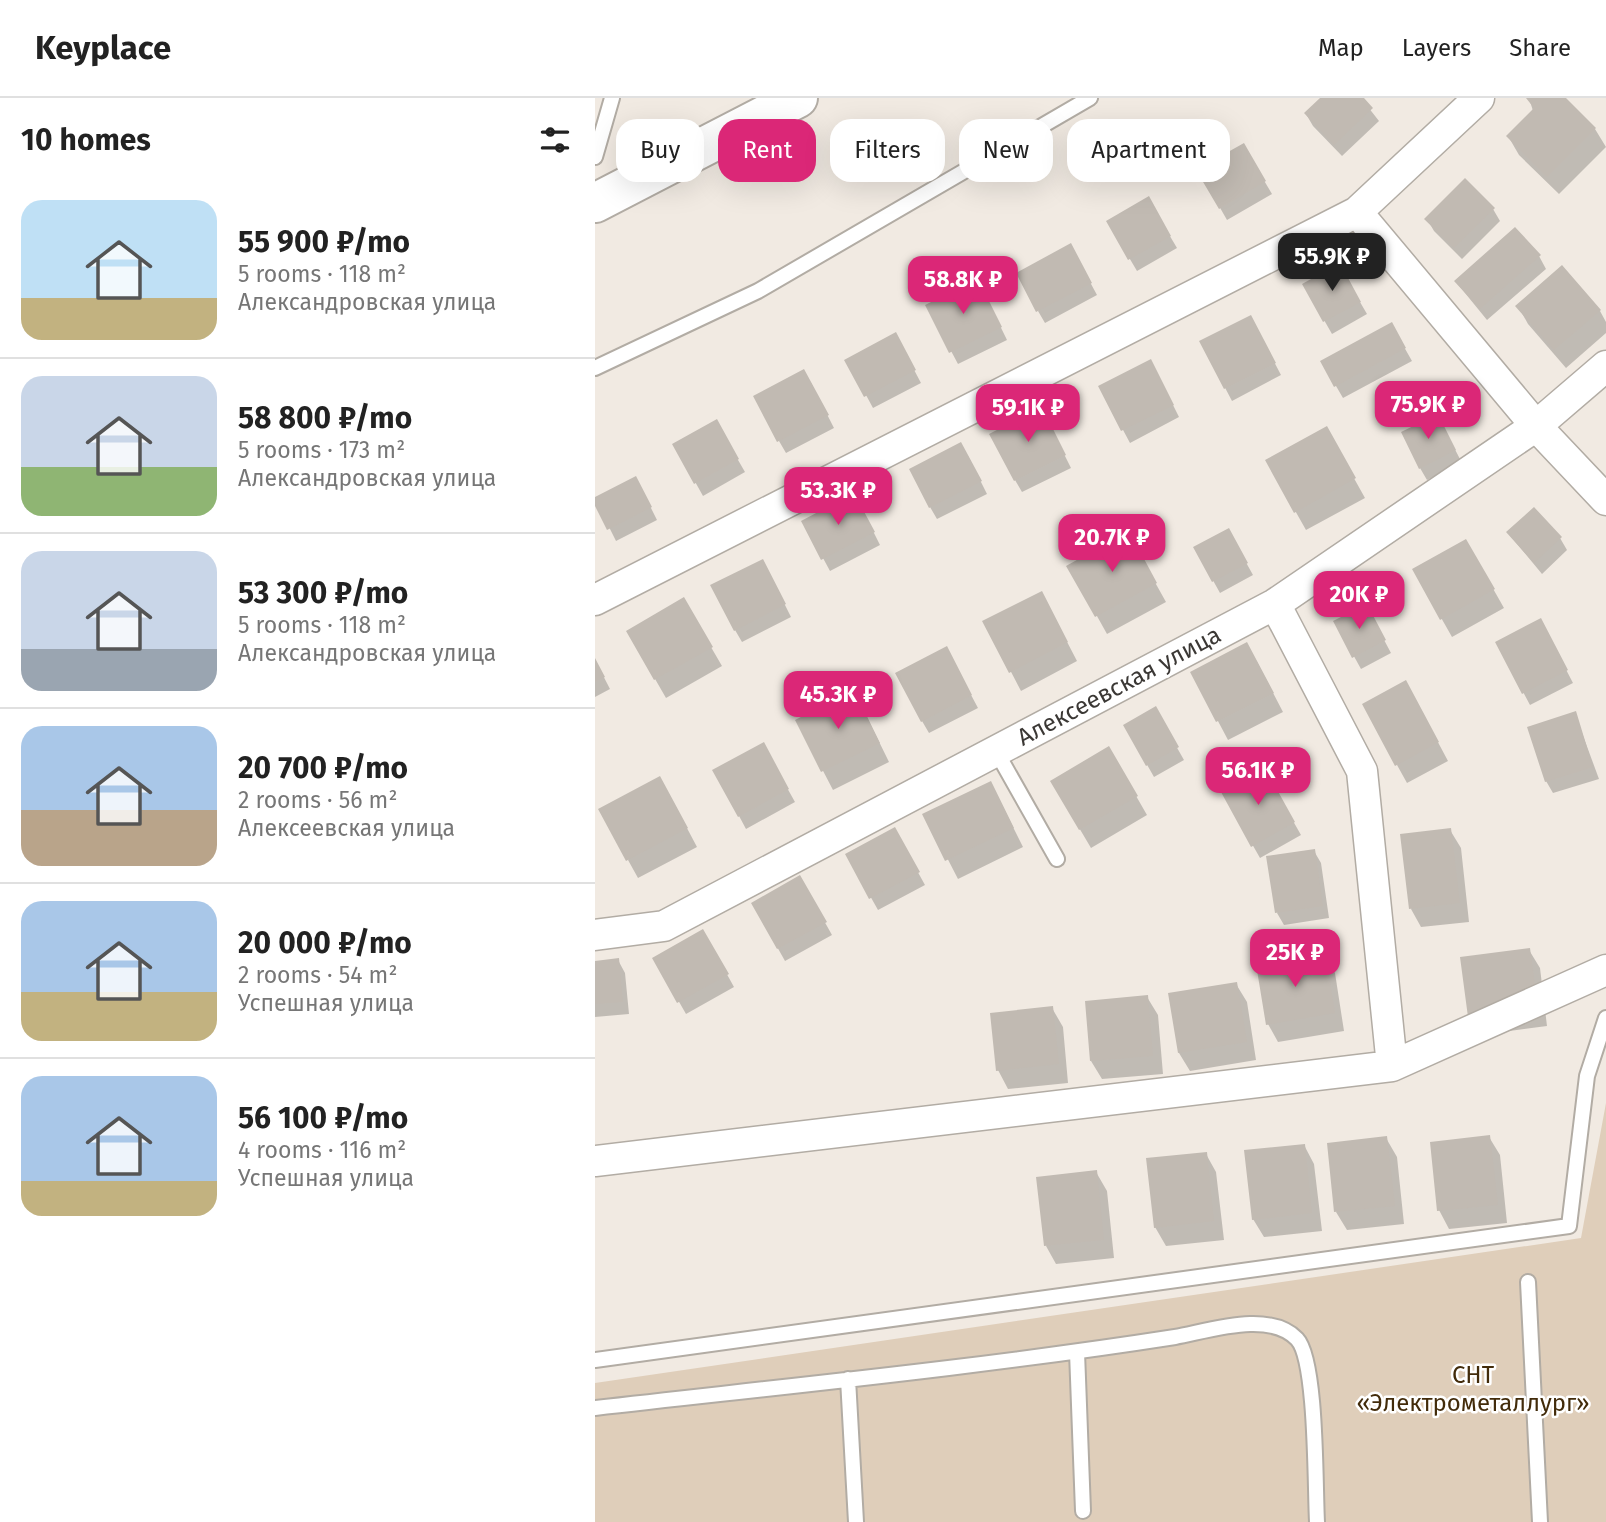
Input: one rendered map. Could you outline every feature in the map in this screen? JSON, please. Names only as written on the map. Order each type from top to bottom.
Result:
[{"type":"street","points":[[595,203],[797,98]]},
{"type":"street","points":[[595,600],[1357,212],[1479,98]]},
{"type":"street","points":[[1357,212],[1536,426],[1606,500]]},
{"type":"street","name":"Алексеевская улица","points":[[595,936],[664,926],[1275,604],[1536,426],[1606,366]]},
{"type":"street","points":[[1275,604],[1362,771],[1392,1066]]},
{"type":"street","points":[[595,1161],[1392,1066],[1606,970]]},
{"type":"lane","points":[[595,157],[612,98]]},
{"type":"lane","points":[[595,368],[758,291],[1090,98]]},
{"type":"lane","points":[[996,751],[1057,859]]},
{"type":"lane","points":[[595,1360],[1569,1226],[1587,1076],[1606,1018]]},
{"type":"lane","points":[[1528,1282],[1540,1522]]},
{"type":"lane","points":[[595,1408],[1077,1352],[1248,1325],[1281,1327],[1299,1340],[1309,1365],[1317,1522]]},
{"type":"lane","points":[[1077,1352],[1083,1511]]},
{"type":"lane","points":[[848,1379],[856,1522]]},
{"type":"green space","name":"СНТ «Электрометаллург»","points":[[1606,1103],[1606,1522],[595,1522],[595,1383],[1581,1238]]},
{"type":"building","points":[[1320,98],[1364,98],[1373,108],[1334,145],[1304,113]]},
{"type":"building","points":[[1526,98],[1566,98],[1596,128],[1547,177],[1506,136],[1534,108]]},
{"type":"building","points":[[1244,143],[1266,181],[1219,209],[1203,182],[1230,182],[1230,151]]},
{"type":"building","points":[[1465,178],[1495,208],[1454,248],[1424,219]]},
{"type":"building","points":[[1149,196],[1171,236],[1128,260],[1106,221]]},
{"type":"building","points":[[1515,227],[1541,255],[1480,309],[1454,281]]},
{"type":"building","points":[[1071,243],[1092,283],[1036,312],[1016,273]]},
{"type":"building","points":[[1340,263],[1361,302],[1323,322],[1302,284]]},
{"type":"building","points":[[1562,265],[1601,310],[1554,350],[1515,306]]},
{"type":"building","points":[[978,279],[1002,327],[949,353],[925,305]]},
{"type":"building","points":[[1251,315],[1276,363],[1224,389],[1199,341]]},
{"type":"building","points":[[1392,322],[1406,348],[1334,387],[1320,361]]},
{"type":"building","points":[[896,332],[916,370],[864,397],[844,360]]},
{"type":"building","points":[[1151,359],[1174,405],[1121,431],[1098,386]]},
{"type":"building","points":[[804,369],[829,415],[777,442],[753,396]]},
{"type":"building","points":[[1042,407],[1066,455],[1014,481],[989,434]]},
{"type":"building","points":[[1438,414],[1456,450],[1419,469],[1401,432]]},
{"type":"building","points":[[717,419],[739,459],[694,484],[672,444]]},
{"type":"building","points":[[1327,426],[1356,478],[1294,513],[1265,460]]},
{"type":"building","points":[[961,442],[982,481],[929,508],[909,469]]},
{"type":"building","points":[[636,476],[652,507],[607,530],[595,506],[595,497]]},
{"type":"building","points":[[854,493],[875,532],[821,560],[801,521]]},
{"type":"building","points":[[1534,507],[1562,537],[1534,563],[1506,532]]},
{"type":"building","points":[[1229,528],[1248,563],[1212,582],[1193,547]]},
{"type":"building","points":[[1129,531],[1157,583],[1095,617],[1066,566]]},
{"type":"building","points":[[1466,539],[1495,589],[1440,620],[1412,569]]},
{"type":"building","points":[[763,559],[786,604],[734,631],[710,585]]},
{"type":"building","points":[[1042,591],[1068,642],[1009,673],[982,621]]},
{"type":"building","points":[[684,597],[713,647],[654,680],[626,631]]},
{"type":"building","points":[[1367,604],[1386,640],[1352,658],[1333,621]]},
{"type":"building","points":[[1541,618],[1568,670],[1522,694],[1495,642]]},
{"type":"building","points":[[1247,642],[1274,693],[1216,722],[1190,672]]},
{"type":"building","points":[[947,646],[972,695],[921,722],[895,673]]},
{"type":"building","points":[[595,658],[605,677],[595,682]]},
{"type":"building","points":[[1406,680],[1439,742],[1395,766],[1362,704]]},
{"type":"building","points":[[854,690],[880,743],[821,772],[795,720]]},
{"type":"building","points":[[1156,706],[1179,747],[1146,766],[1123,725]]},
{"type":"building","points":[[1576,711],[1593,767],[1545,782],[1527,727]]},
{"type":"building","points":[[764,742],[789,789],[738,817],[712,770]]},
{"type":"building","points":[[1109,746],[1138,796],[1079,830],[1050,781]]},
{"type":"building","points":[[1265,768],[1295,822],[1251,847],[1221,792]]},
{"type":"building","points":[[660,776],[688,828],[626,861],[598,809]]},
{"type":"building","points":[[991,781],[1014,828],[945,861],[922,814]]},
{"type":"building","points":[[895,827],[920,872],[869,899],[845,854]]},
{"type":"building","points":[[1451,828],[1460,903],[1409,909],[1400,834]]},
{"type":"building","points":[[1315,849],[1323,906],[1275,913],[1266,856]]},
{"type":"building","points":[[800,875],[827,922],[777,949],[751,903]]},
{"type":"building","points":[[703,929],[729,974],[677,1003],[652,958]]},
{"type":"building","points":[[1530,948],[1538,1008],[1468,1017],[1460,957]]},
{"type":"building","points":[[1325,953],[1335,1013],[1266,1025],[1256,964]]},
{"type":"building","points":[[619,958],[623,1002],[595,1004],[595,961]]},
{"type":"building","points":[[1237,982],[1247,1042],[1178,1053],[1168,993]]},
{"type":"building","points":[[1148,995],[1153,1056],[1090,1061],[1085,1001]]},
{"type":"building","points":[[1053,1006],[1059,1064],[996,1071],[990,1013]]},
{"type":"building","points":[[1490,1135],[1498,1205],[1437,1211],[1430,1142]]},
{"type":"building","points":[[1387,1136],[1395,1206],[1334,1212],[1327,1143]]},
{"type":"building","points":[[1305,1144],[1312,1213],[1252,1220],[1244,1150]]},
{"type":"building","points":[[1207,1152],[1214,1221],[1154,1228],[1146,1158]]},
{"type":"building","points":[[1097,1170],[1104,1240],[1044,1246],[1036,1177]]}]
